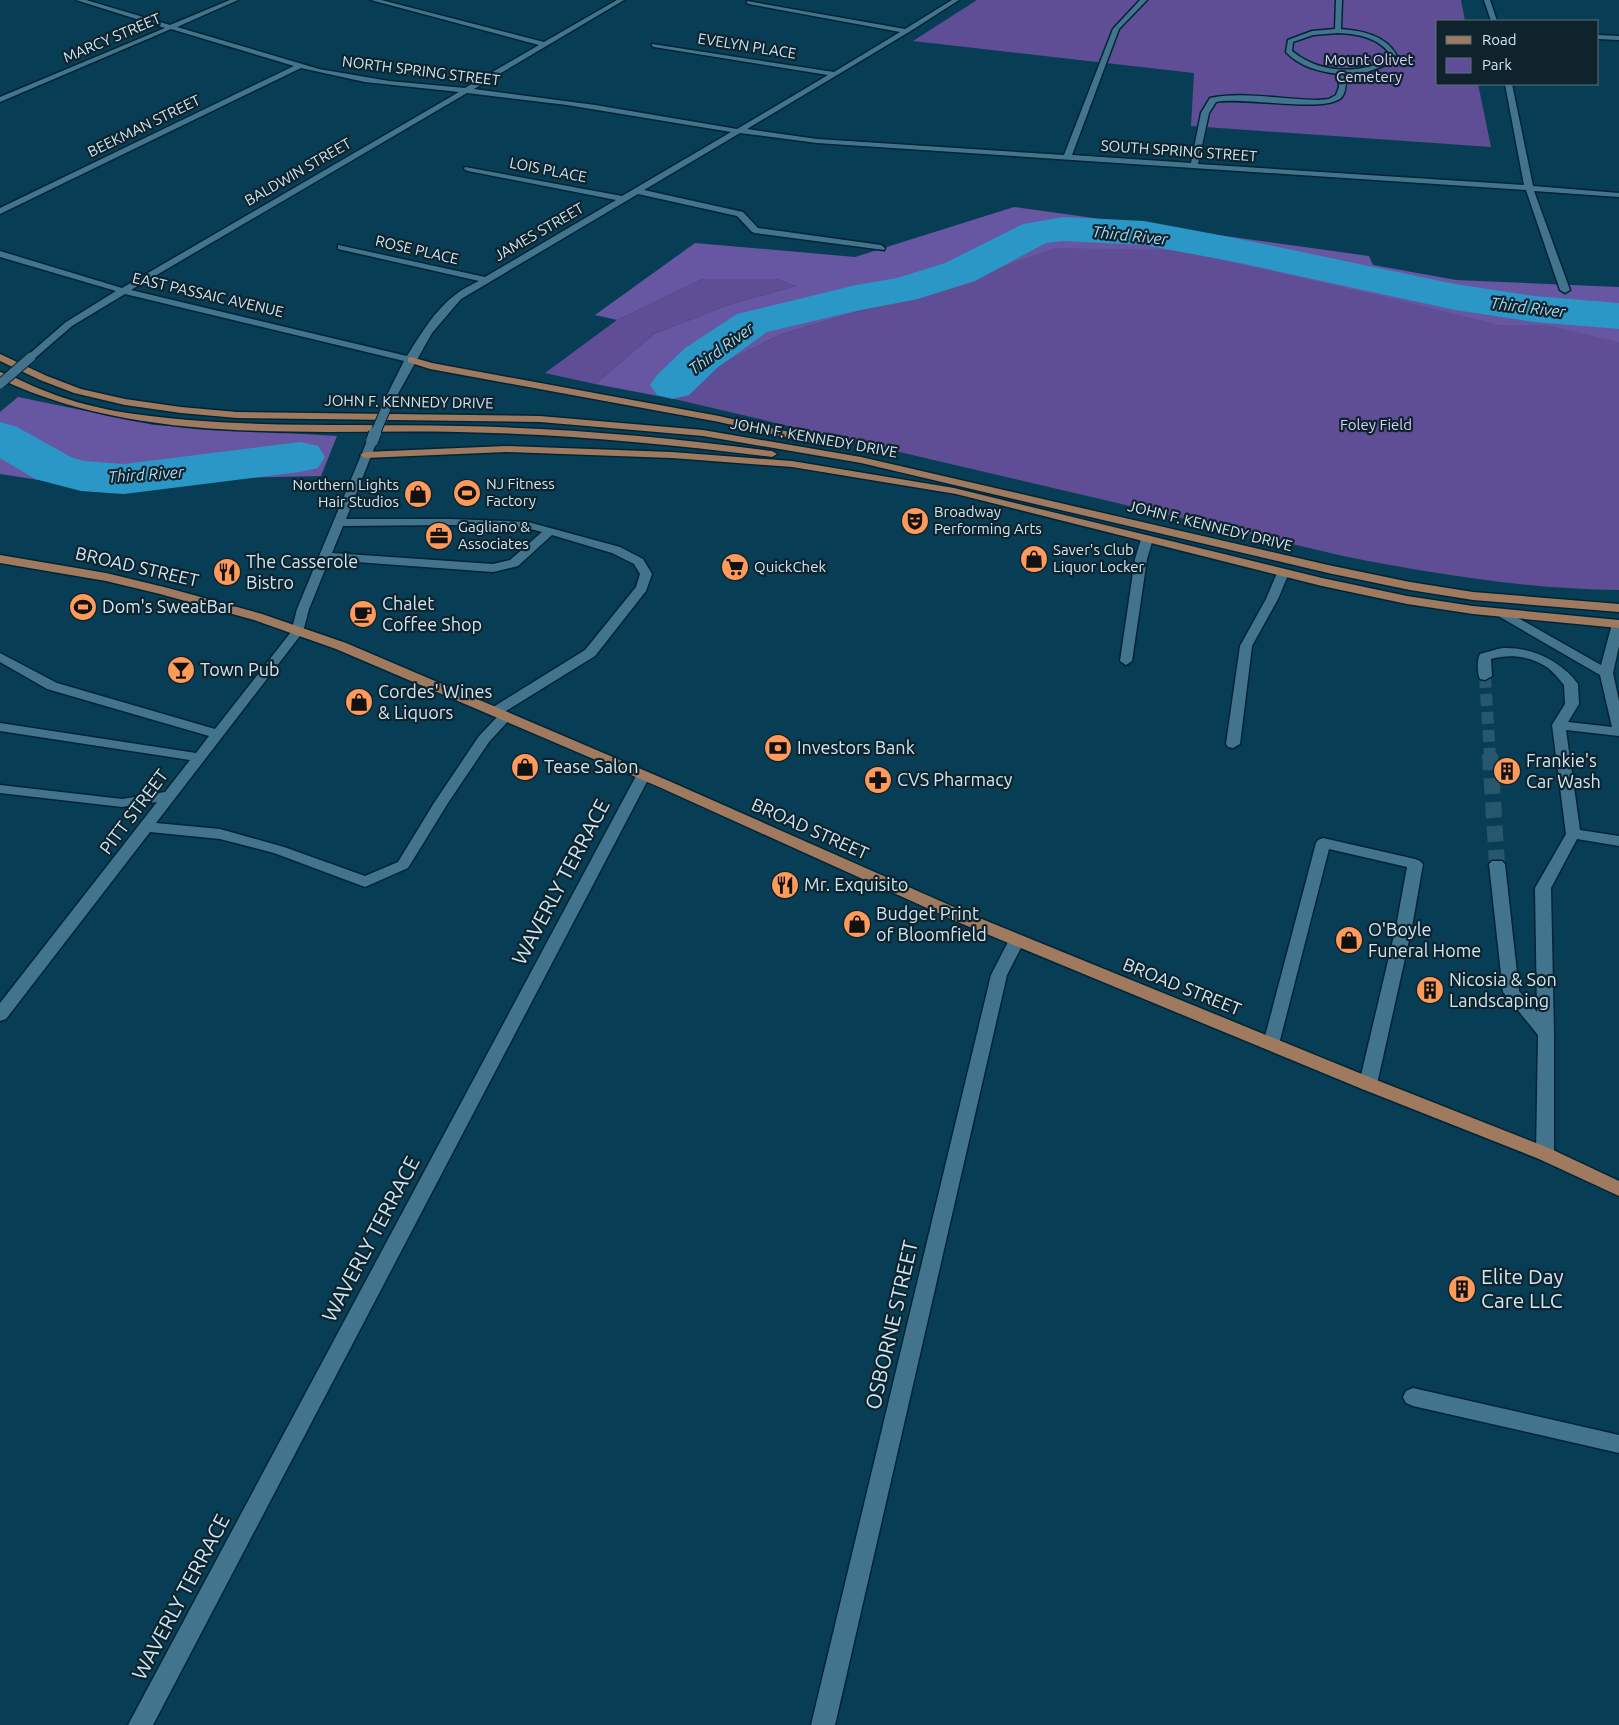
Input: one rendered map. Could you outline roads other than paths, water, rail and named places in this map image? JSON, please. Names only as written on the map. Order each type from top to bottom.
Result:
[{"type":"main road","name":"JOHN F. KENNEDY DRIVE","points":[[0,357],[53,382],[88,394],[139,405],[237,415],[540,419],[703,433],[861,460],[1066,506],[1328,569],[1410,586],[1482,597],[1619,608]]},
{"type":"main road","points":[[411,360],[444,368],[719,419],[944,471],[1066,506]]},
{"type":"main road","name":"JOHN F. KENNEDY DRIVE","points":[[0,375],[33,390],[71,403],[124,415],[176,422],[238,426],[460,429],[616,436],[772,454],[852,468],[954,491],[1283,573],[1407,600],[1504,614],[1619,624]]},
{"type":"main road","points":[[365,455],[506,449],[672,454],[792,464],[954,491]]},
{"type":"main road","name":"BROAD STREET","points":[[0,559],[126,581],[258,617],[341,646],[644,776],[1017,940],[1368,1084],[1545,1154],[1619,1189]]},
{"type":"street","name":"NORTH SPRING STREET","points":[[79,0],[300,66],[349,78],[399,86],[468,90],[576,104],[738,131]]},
{"type":"street","name":"MARCY STREET","points":[[0,100],[235,0]]},
{"type":"street","points":[[374,0],[546,45]]},
{"type":"street","name":"BALDWIN STREET","points":[[0,384],[69,324],[621,0]]},
{"type":"street","name":"JAMES STREET","points":[[297,632],[303,609],[365,455],[390,399],[411,360],[444,309],[458,297],[907,31],[953,0]]},
{"type":"street","points":[[1067,158],[1116,29],[1122,20],[1144,0]]},
{"type":"street","points":[[1338,30],[1339,0]]},
{"type":"street","points":[[1487,0],[1494,20]]},
{"type":"street","points":[[749,2],[907,31]]},
{"type":"street","points":[[1338,30],[1359,33],[1384,43],[1393,54],[1392,61],[1370,70],[1341,73],[1306,64],[1289,52],[1290,41],[1306,35],[1338,30]]},
{"type":"street","points":[[1599,37],[1619,38]]},
{"type":"street","name":"EVELYN PLACE","points":[[654,45],[835,74]]},
{"type":"street","name":"BEEKMAN STREET","points":[[0,211],[300,66]]},
{"type":"street","points":[[1194,166],[1205,113],[1212,100],[1231,97],[1314,103],[1329,102],[1341,94],[1341,73]]},
{"type":"street","points":[[1508,85],[1529,188],[1565,290]]},
{"type":"street","name":"SOUTH SPRING STREET","points":[[738,131],[817,141],[1619,195]]},
{"type":"street","name":"LOIS PLACE","points":[[468,169],[623,199]]},
{"type":"street","points":[[637,191],[740,214],[755,230],[881,248]]},
{"type":"street","name":"ROSE PLACE","points":[[341,247],[487,280]]},
{"type":"street","name":"EAST PASSAIC AVENUE","points":[[0,254],[124,291],[411,360]]},
{"type":"street","points":[[147,827],[220,834],[279,850],[365,882],[403,865],[441,803],[500,714],[590,653],[642,588],[646,574],[639,562],[616,550],[528,525],[451,522],[338,523]]},
{"type":"street","points":[[325,556],[494,568],[514,562],[549,532]]},
{"type":"street","points":[[1126,662],[1141,560],[1147,539]]},
{"type":"street","points":[[1233,744],[1246,646],[1272,599],[1283,573]]},
{"type":"street","points":[[1504,614],[1606,673]]},
{"type":"street","points":[[1558,725],[1619,731],[1606,673],[1619,624]]},
{"type":"street","name":"PITT STREET","points":[[0,1015],[147,827],[198,757],[297,632]]},
{"type":"street","points":[[1485,676],[1485,657],[1502,652],[1521,653],[1550,663],[1571,684],[1572,704],[1558,725],[1573,834],[1544,888],[1545,1154]]},
{"type":"street","points":[[0,657],[52,686],[218,734]]},
{"type":"street","points":[[0,727],[198,757]]},
{"type":"street","name":"WAVERLY TERRACE","points":[[140,1725],[644,776]]},
{"type":"street","points":[[0,789],[122,803],[170,796]]},
{"type":"street","points":[[1573,834],[1619,841]]},
{"type":"street","points":[[1271,1044],[1323,843],[1415,864],[1402,936],[1368,1084]]},
{"type":"street","points":[[1497,864],[1511,992],[1546,1034]]},
{"type":"street","name":"OSBORNE STREET","points":[[823,1725],[999,975],[1017,940]]},
{"type":"street","points":[[1413,1397],[1619,1444]]},
{"type":"waterway","name":"Third River","points":[[673,385],[701,358],[752,323],[856,298],[903,290],[960,272],[1037,232],[1063,229],[1144,233],[1235,250],[1455,297],[1534,309],[1619,316]]},
{"type":"waterway","name":"Third River","points":[[0,437],[53,468],[81,476],[124,479],[300,457]]},
{"type":"tunnel","points":[[1485,676],[1490,756]]},
{"type":"tunnel","points":[[1490,754],[1497,864]]},
{"type":"place","name":"NJ Fitness Factory","points":[[467,493]]},
{"type":"place","name":"Northern Lights Hair Studios","points":[[418,494]]},
{"type":"place","name":"Broadway Performing Arts","points":[[915,521]]},
{"type":"place","name":"Gagliano & Associates","points":[[439,536]]},
{"type":"place","name":"Saver's Club Liquor Locker","points":[[1034,559]]},
{"type":"place","name":"QuickChek","points":[[735,567]]},
{"type":"place","name":"The Casserole Bistro","points":[[227,572]]},
{"type":"place","name":"Dom's SweatBar","points":[[83,607]]},
{"type":"place","name":"Chalet Coffee Shop","points":[[363,614]]},
{"type":"place","name":"Town Pub","points":[[181,670]]},
{"type":"place","name":"Cordes' Wines & Liquors","points":[[359,702]]},
{"type":"place","name":"Investors Bank","points":[[778,748]]},
{"type":"place","name":"Tease Salon","points":[[525,767]]},
{"type":"place","name":"Frankie's Car Wash","points":[[1507,771]]},
{"type":"place","name":"CVS Pharmacy","points":[[878,780]]},
{"type":"place","name":"Mr. Exquisito","points":[[785,885]]},
{"type":"place","name":"Budget Print of Bloomfield","points":[[857,924]]},
{"type":"place","name":"O'Boyle Funeral Home","points":[[1349,940]]},
{"type":"place","name":"Nicosia & Son Landscaping","points":[[1430,990]]},
{"type":"place","name":"Elite Day Care LLC","points":[[1462,1289]]},
{"type":"park label","name":"Mount Olivet Cemetery","points":[[1369,68]]},
{"type":"park label","name":"Foley Field","points":[[1376,425]]}]
